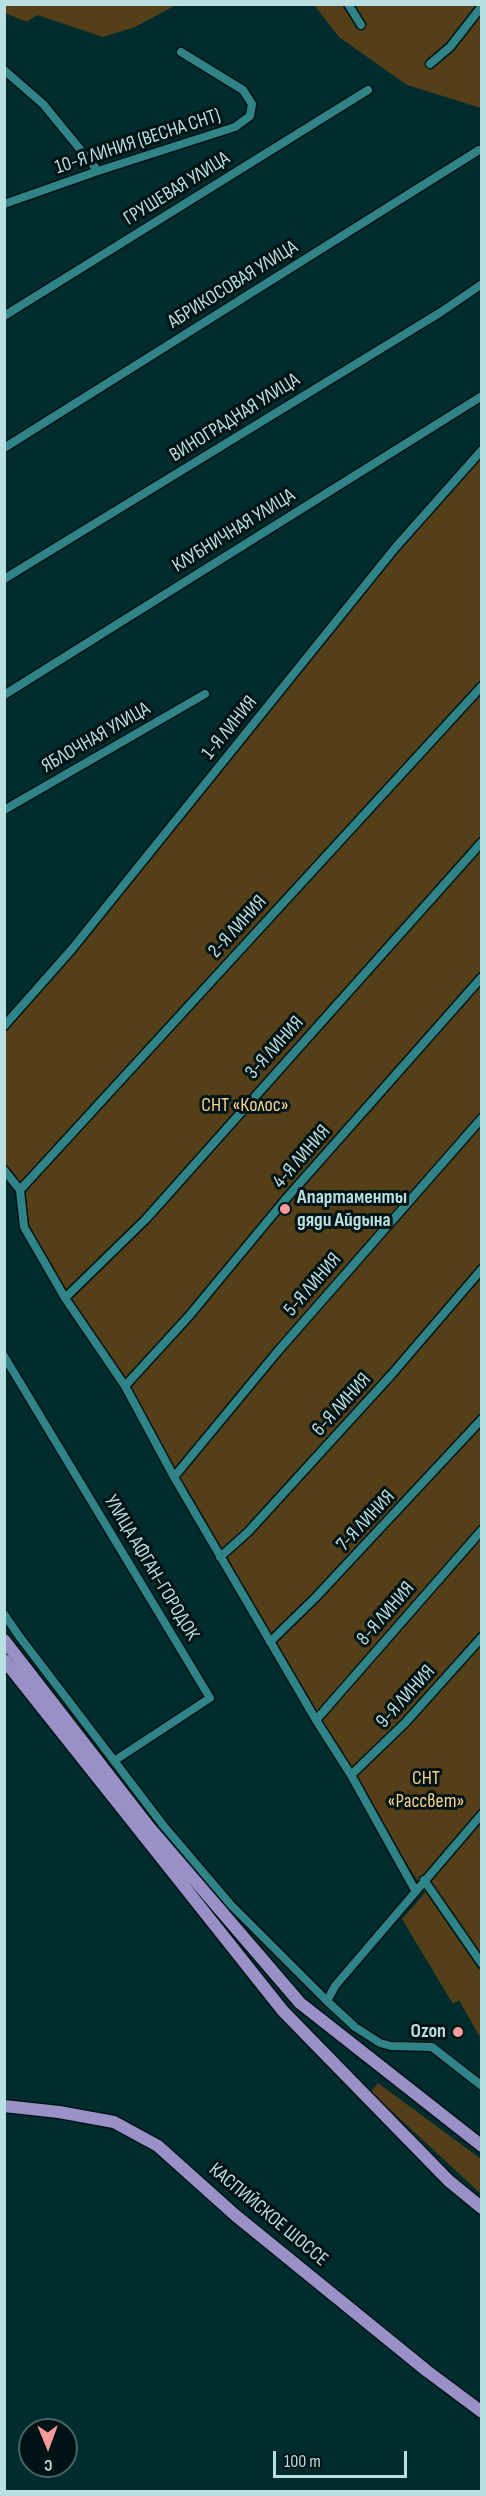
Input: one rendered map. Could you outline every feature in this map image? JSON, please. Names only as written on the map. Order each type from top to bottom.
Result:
[{"type":"main road","points":[[4,1640],[149,1827],[300,2002],[482,2146]]},
{"type":"main road","points":[[4,1660],[283,2012],[449,2181],[482,2208]]},
{"type":"main road","name":"КАСПИЙСКОЕ ШОССЕ","points":[[4,2106],[59,2112],[114,2122],[158,2146],[235,2215],[481,2413]]},
{"type":"street","points":[[348,4],[361,25]]},
{"type":"street","points":[[430,64],[450,47],[482,6]]},
{"type":"street","name":"10-Я ЛИНИЯ (ВЕСНА СНТ)","points":[[4,204],[236,127],[250,116],[252,104],[243,90],[181,52]]},
{"type":"street","points":[[4,69],[43,104],[98,171]]},
{"type":"street","name":"ГРУШЕВАЯ УЛИЦА","points":[[4,316],[368,90]]},
{"type":"street","name":"АБРИКОСОВАЯ УЛИЦА","points":[[4,448],[479,150]]},
{"type":"street","name":"ВИНОГРАДНАЯ УЛИЦА","points":[[4,579],[441,312],[482,284]]},
{"type":"street","name":"КЛУБНИЧНАЯ УЛИЦА","points":[[4,695],[482,396]]},
{"type":"street","name":"1-Я ЛИНИЯ","points":[[4,1026],[72,949],[395,548],[482,450]]},
{"type":"street","name":"2-Я ЛИНИЯ","points":[[20,1190],[482,686]]},
{"type":"street","name":"ЯБЛОЧНАЯ УЛИЦА","points":[[4,810],[205,694]]},
{"type":"street","name":"3-Я ЛИНИЯ","points":[[65,1298],[146,1219],[482,842]]},
{"type":"street","name":"4-Я ЛИНИЯ","points":[[125,1386],[189,1316],[285,1200],[482,977]]},
{"type":"street","name":"5-Я ЛИНИЯ","points":[[174,1477],[285,1342],[482,1118]]},
{"type":"street","points":[[4,1170],[20,1190],[24,1227],[65,1298],[125,1386],[220,1557],[351,1775],[415,1890]]},
{"type":"street","name":"6-Я ЛИНИЯ","points":[[220,1557],[248,1532],[392,1374],[482,1269]]},
{"type":"street","name":"УЛИЦА АФГАН-ГОРОДОК","points":[[4,1356],[210,1698],[114,1761]]},
{"type":"street","name":"7-Я ЛИНИЯ","points":[[270,1642],[324,1589],[482,1419]]},
{"type":"street","name":"8-Я ЛИНИЯ","points":[[316,1720],[482,1530]]},
{"type":"street","points":[[4,1614],[163,1825],[231,1905],[327,2001],[355,2027],[380,2043],[391,2046],[432,2047],[482,2086]]},
{"type":"street","name":"9-Я ЛИНИЯ","points":[[351,1775],[405,1724],[482,1637]]},
{"type":"street","points":[[327,2001],[335,1986],[482,1814]]},
{"type":"street","points":[[424,1881],[482,1964]]},
{"type":"green space","points":[[4,5],[176,5],[135,27],[103,37],[37,15],[27,22],[5,13]]},
{"type":"green space","points":[[314,5],[481,5],[481,108],[407,85],[339,37]]},
{"type":"green space","name":"СНТ «Колос»","points":[[481,445],[481,2039],[459,2000],[453,2004],[402,1919],[425,1893],[358,1784],[357,1776],[264,1628],[122,1376],[41,1252],[30,1230],[25,1194],[5,1166],[4,1020],[56,962]]},
{"type":"green space","points":[[378,2083],[481,2159],[480,2193],[371,2092]]},
{"type":"place","name":"Апартаменты дяди Айдына","points":[[285,1209]]},
{"type":"place","name":"Ozon","points":[[458,2032]]},
{"type":"park label","name":"СНТ «Рассвет»","points":[[426,1790]]}]
